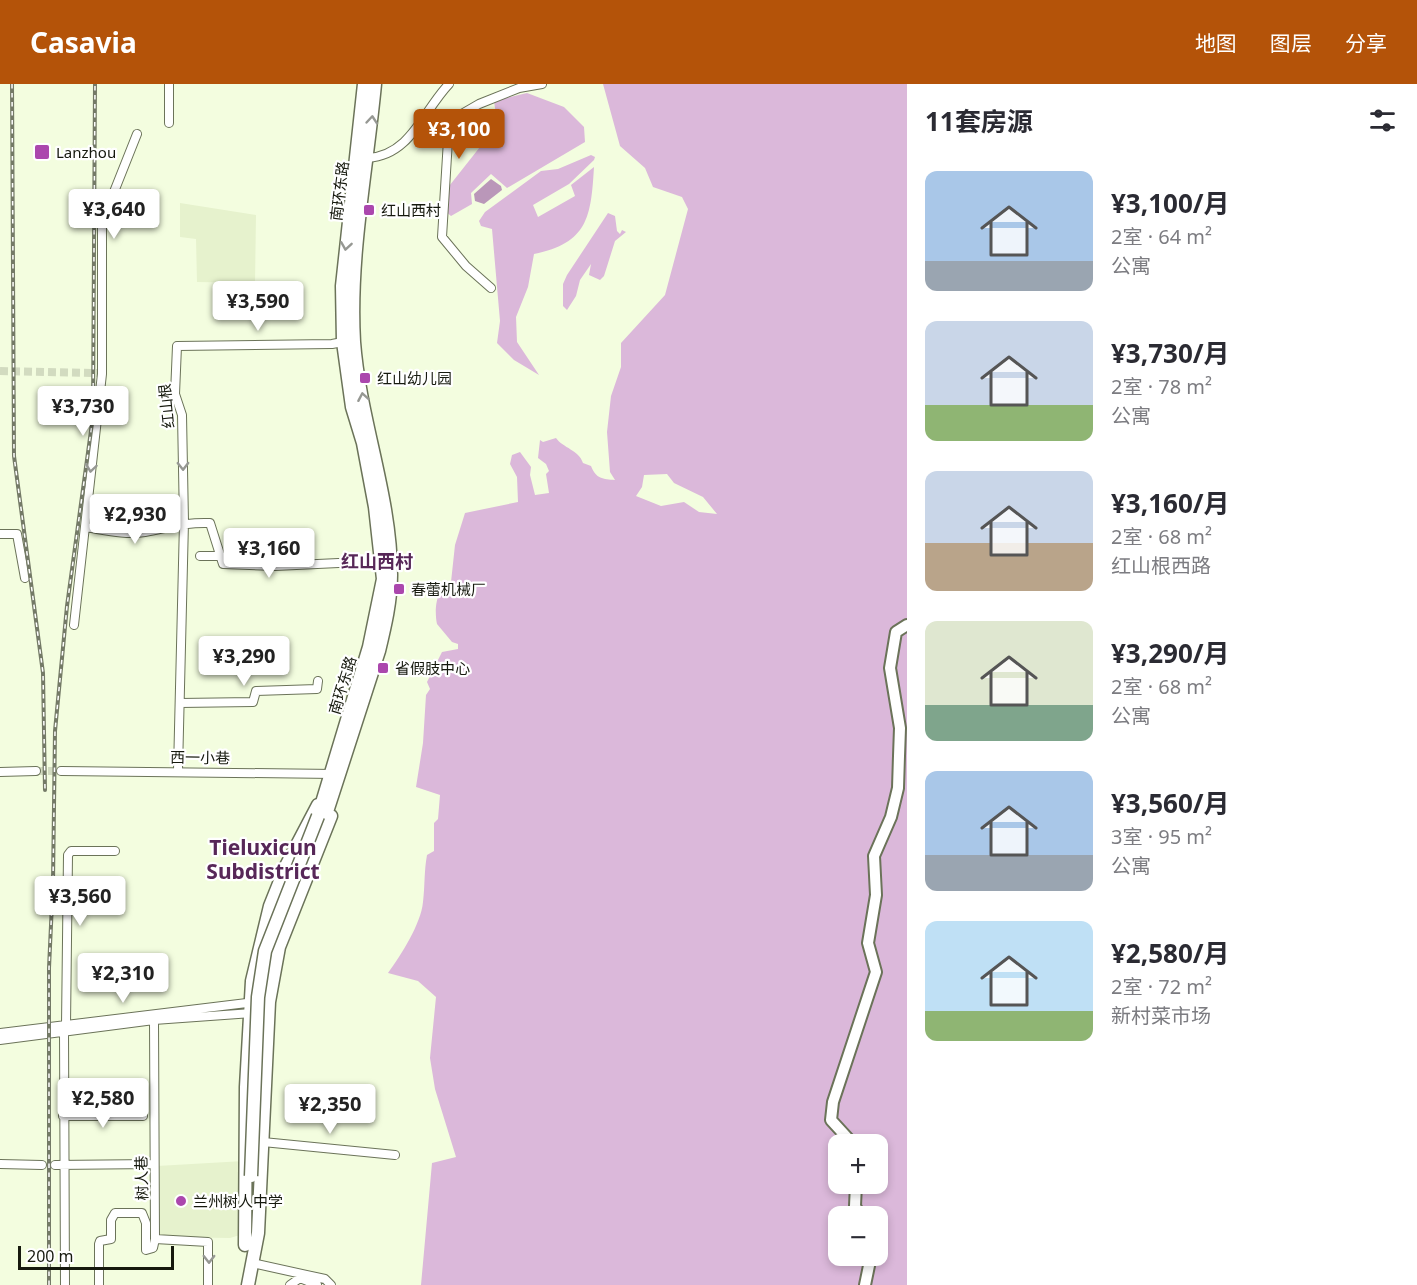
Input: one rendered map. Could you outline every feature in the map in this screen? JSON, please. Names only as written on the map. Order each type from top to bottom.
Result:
[{"type":"highway","name":"南环东路","points":[[335,774],[376,620],[383,579],[375,507],[363,443],[352,407],[343,276],[364,84]]},
{"type":"highway","name":"南环东路","points":[[248,1285],[265,996],[271,952],[321,819],[381,642],[392,577],[386,511],[349,341],[375,84]]},
{"type":"highway","name":"南环东路","points":[[241,1285],[258,1233],[269,1007],[279,947],[331,819],[326,799]]},
{"type":"highway","points":[[250,1253],[243,1220],[249,1008],[260,939],[286,866],[326,799]]},
{"type":"main road","points":[[844,1134],[831,1120],[833,1102],[876,972],[868,944],[876,895],[874,856],[891,817],[898,788],[900,728],[890,668],[896,632],[907,625]]},
{"type":"main road","points":[[865,1285],[869,1266]]},
{"type":"street","points":[[169,84],[169,123]]},
{"type":"street","points":[[368,158],[389,154],[402,144],[449,84]]},
{"type":"street","points":[[491,288],[466,266],[442,237],[448,140],[460,115],[468,108],[519,88],[542,84]]},
{"type":"street","points":[[74,625],[100,373],[102,222],[137,134]]},
{"type":"street","name":"红山根","points":[[184,522],[182,415],[176,394],[177,346],[333,344],[349,341]]},
{"type":"street","points":[[85,527],[121,533],[145,532],[184,522],[210,523],[224,564],[275,566],[381,561]]},
{"type":"street","points":[[178,770],[184,522]]},
{"type":"street","points":[[0,534],[17,534],[26,578]]},
{"type":"street","points":[[200,556],[221,556]]},
{"type":"street","points":[[180,703],[253,702],[256,691],[317,689],[318,681]]},
{"type":"street","name":"西一小巷","points":[[61,771],[178,770],[335,774]]},
{"type":"street","points":[[0,772],[36,771]]},
{"type":"street","points":[[65,1285],[63,1116],[68,855],[71,851],[115,851]]},
{"type":"street","points":[[0,1040],[65,1028],[269,1007]]},
{"type":"street","points":[[0,1033],[154,1020],[249,1008]]},
{"type":"street","name":"树人巷","points":[[154,1020],[155,1239]]},
{"type":"street","points":[[63,1116],[142,1116]]},
{"type":"street","points":[[263,1142],[395,1155]]},
{"type":"street","points":[[0,1164],[42,1165]]},
{"type":"street","points":[[55,1165],[154,1164]]},
{"type":"street","points":[[99,1285],[99,1244],[100,1241],[111,1239],[111,1220],[115,1213],[142,1213],[146,1223],[146,1250],[153,1248],[155,1239],[208,1242],[208,1285]]},
{"type":"street","points":[[250,1253],[304,1276],[317,1285]]},
{"type":"street","points":[[290,1285],[296,1279],[304,1276],[325,1279],[332,1285]]},
{"type":"shaded area","points":[[603,84],[907,84],[907,1285],[421,1285],[432,1163],[456,1157],[435,1089],[430,1058],[436,997],[418,981],[388,973],[419,920],[427,855],[434,851],[434,823],[438,819],[440,795],[416,787],[423,743],[426,695],[430,689],[427,682],[442,652],[458,649],[458,644],[452,642],[437,624],[437,600],[442,589],[451,582],[455,545],[465,513],[518,502],[517,477],[510,464],[512,455],[520,452],[531,467],[530,475],[535,495],[549,493],[546,474],[549,471],[546,464],[538,458],[540,440],[543,442],[556,438],[575,452],[583,463],[591,466],[598,476],[615,480],[610,472],[607,432],[611,396],[621,367],[621,343],[665,295],[688,209],[682,197],[653,187],[645,168],[620,146]],"holes":[[[667,474],[674,483],[703,497],[717,514],[699,512],[684,502],[661,506],[636,496],[642,487],[644,475]]]},
{"type":"shaded area","points":[[527,93],[564,107],[584,127],[585,142],[507,188],[491,174],[471,193],[472,204],[451,216],[445,211],[446,190],[491,133],[498,129],[494,101]]},
{"type":"shaded area","points":[[591,155],[595,157],[594,160],[569,184],[533,205],[538,217],[575,196],[571,185],[594,167],[591,200],[583,225],[566,243],[534,254],[528,287],[516,317],[517,342],[539,375],[514,360],[497,343],[500,321],[492,229],[481,226],[479,221],[485,212],[541,171],[558,169]]},
{"type":"shaded area","points":[[491,179],[501,186],[502,190],[484,204],[475,201],[474,194]]},
{"type":"shaded area","points":[[180,203],[256,215],[255,283],[197,282],[196,239],[180,237]]},
{"type":"shaded area","points":[[608,213],[615,216],[617,231],[620,234],[622,230],[626,232],[615,241],[604,276],[600,280],[589,275],[591,264],[580,280],[576,296],[567,310],[563,306],[563,284]]},
{"type":"shaded area","points":[[244,1161],[240,1235],[230,1238],[158,1237],[157,1166]]},
{"type":"tunnel","points":[[0,371],[98,373]]},
{"type":"tunnel","points":[[36,771],[61,771]]},
{"type":"railway","points":[[12,84],[14,456],[43,673],[45,790]]},
{"type":"railway","points":[[49,1285],[49,968],[53,882],[55,731],[67,606],[93,416],[95,84]]},
{"type":"place","name":"Lanzhou","points":[[42,152]]},
{"type":"place","name":"红山西村","points":[[369,210]]},
{"type":"place","name":"红山幼儿园","points":[[365,378]]},
{"type":"place","name":"春蕾机械厂","points":[[399,589]]},
{"type":"place","name":"省假肢中心","points":[[383,668]]},
{"type":"place","name":"兰州树人中学","points":[[181,1201]]},
{"type":"district","name":"红山西村","points":[[377,561]]},
{"type":"district","name":"Tieluxicun Subdistrict","points":[[263,859]]}]
